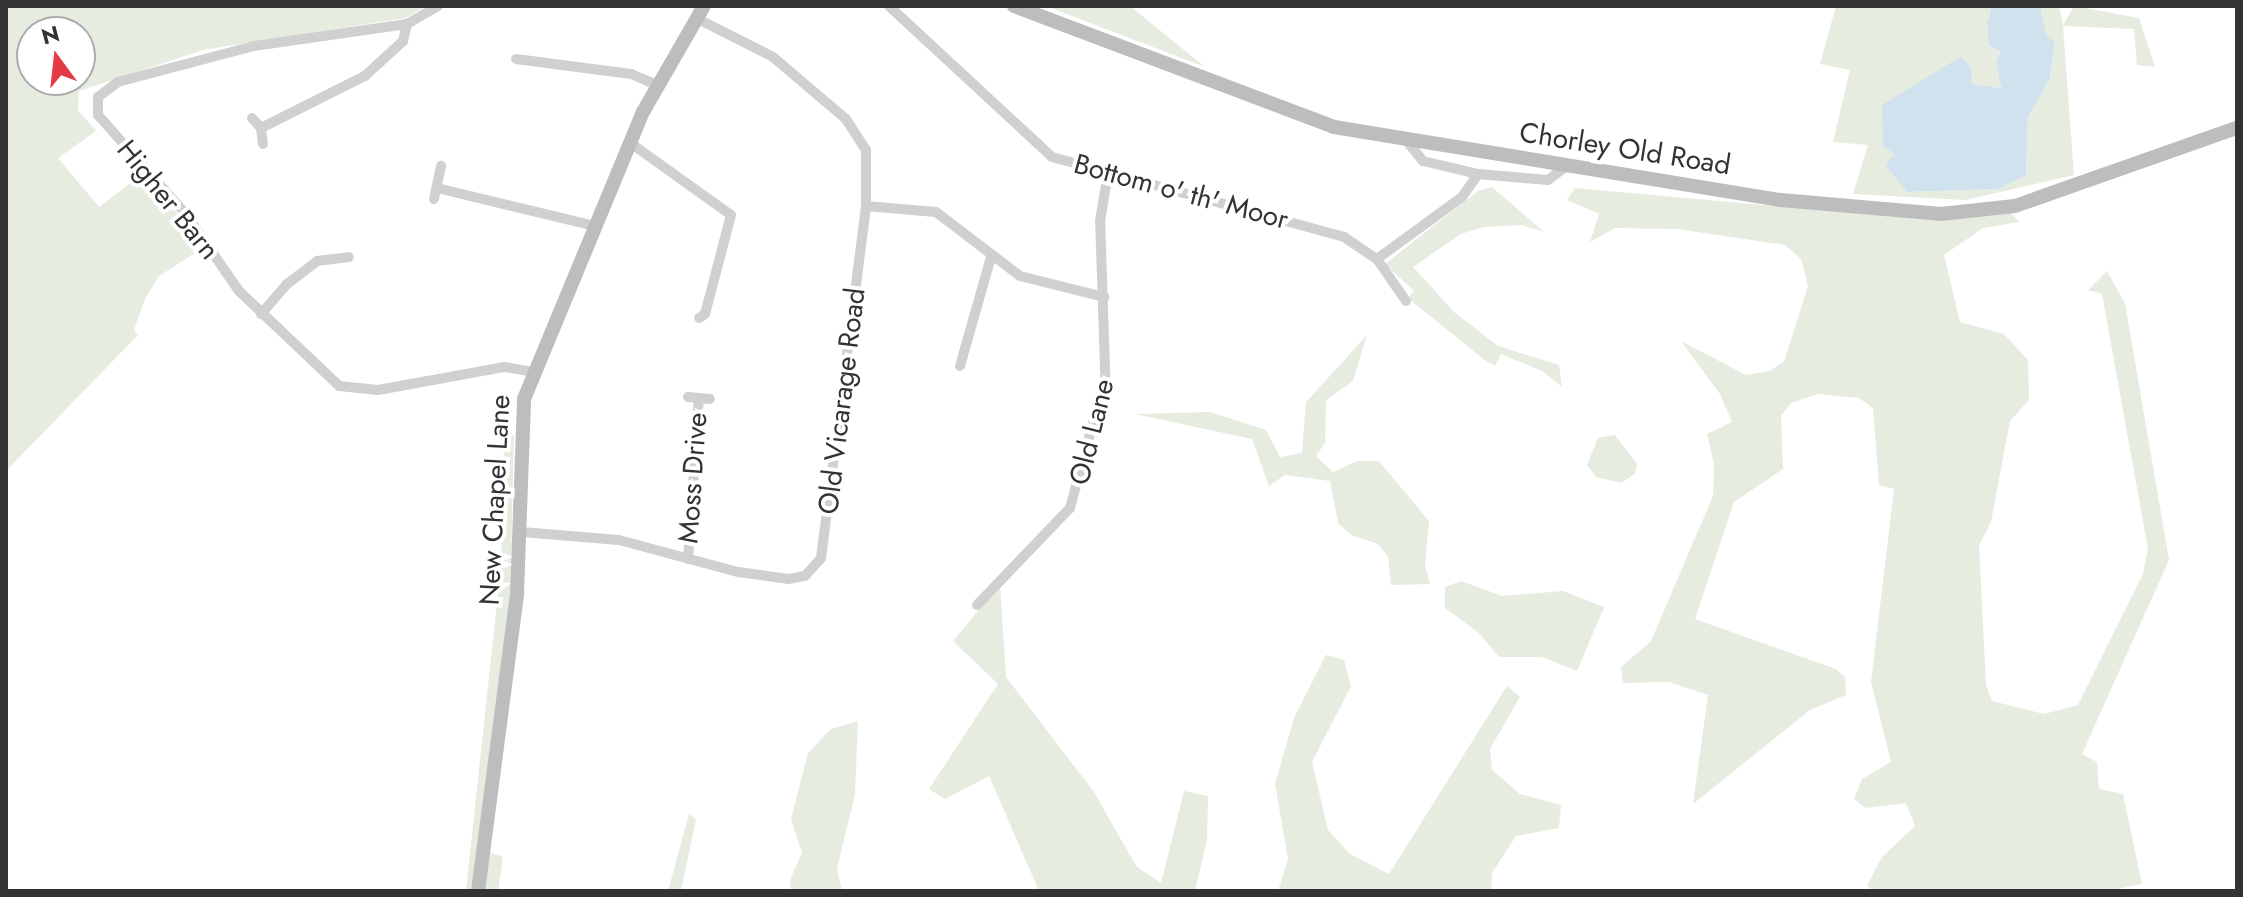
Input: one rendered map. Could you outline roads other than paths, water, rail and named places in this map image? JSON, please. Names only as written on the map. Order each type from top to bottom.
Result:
[{"type":"main road","name":"Chorley Old Road","points":[[1014,6],[1266,105],[1334,127],[1781,200],[1941,214],[2055,195],[2237,128]]},
{"type":"main road","name":"New Chapel Lane","points":[[478,891],[497,768],[522,532],[524,399],[532,372],[629,142],[657,85],[700,12]]},
{"type":"street","points":[[261,128],[365,76],[403,41],[407,24],[438,6]]},
{"type":"street","name":"Bottom o' th' Moor","points":[[889,6],[1041,149],[1074,166],[1344,237],[1377,259],[1406,301]]},
{"type":"street","name":"Old Vicarage Road","points":[[522,532],[619,540],[688,559],[789,579],[805,576],[821,558],[866,206],[867,161],[857,131],[773,57],[700,12]]},
{"type":"street","name":"Higher Barn","points":[[407,24],[204,57],[112,84],[98,97],[98,115],[185,213],[239,291],[320,372],[349,390],[388,389],[505,367],[532,372]]},
{"type":"street","points":[[516,59],[631,74],[657,85]]},
{"type":"street","points":[[252,118],[261,128],[263,144]]},
{"type":"street","points":[[1406,140],[1423,161],[1478,174],[1548,180],[1568,165]]},
{"type":"street","points":[[629,142],[731,215],[705,314],[699,318]]},
{"type":"street","points":[[441,166],[435,193],[595,226]]},
{"type":"street","name":"Old Lane","points":[[977,605],[1075,498],[1095,416],[1108,392],[1100,221],[1108,173]]},
{"type":"street","points":[[1377,259],[1462,197],[1478,174]]},
{"type":"street","points":[[866,206],[936,212],[1032,282],[1104,297]]},
{"type":"street","points":[[960,366],[992,254]]},
{"type":"street","points":[[261,314],[317,261],[349,257]]},
{"type":"street","name":"Moss Drive","points":[[688,559],[699,398]]},
{"type":"water","points":[[1992,6],[2040,7],[2046,35],[2055,42],[2050,78],[2028,117],[2026,175],[1998,189],[1907,192],[1885,165],[1895,154],[1883,146],[1882,105],[1960,57],[1972,68],[1971,84],[2001,88],[1996,61],[2001,52],[1989,45],[1987,23]]}]
